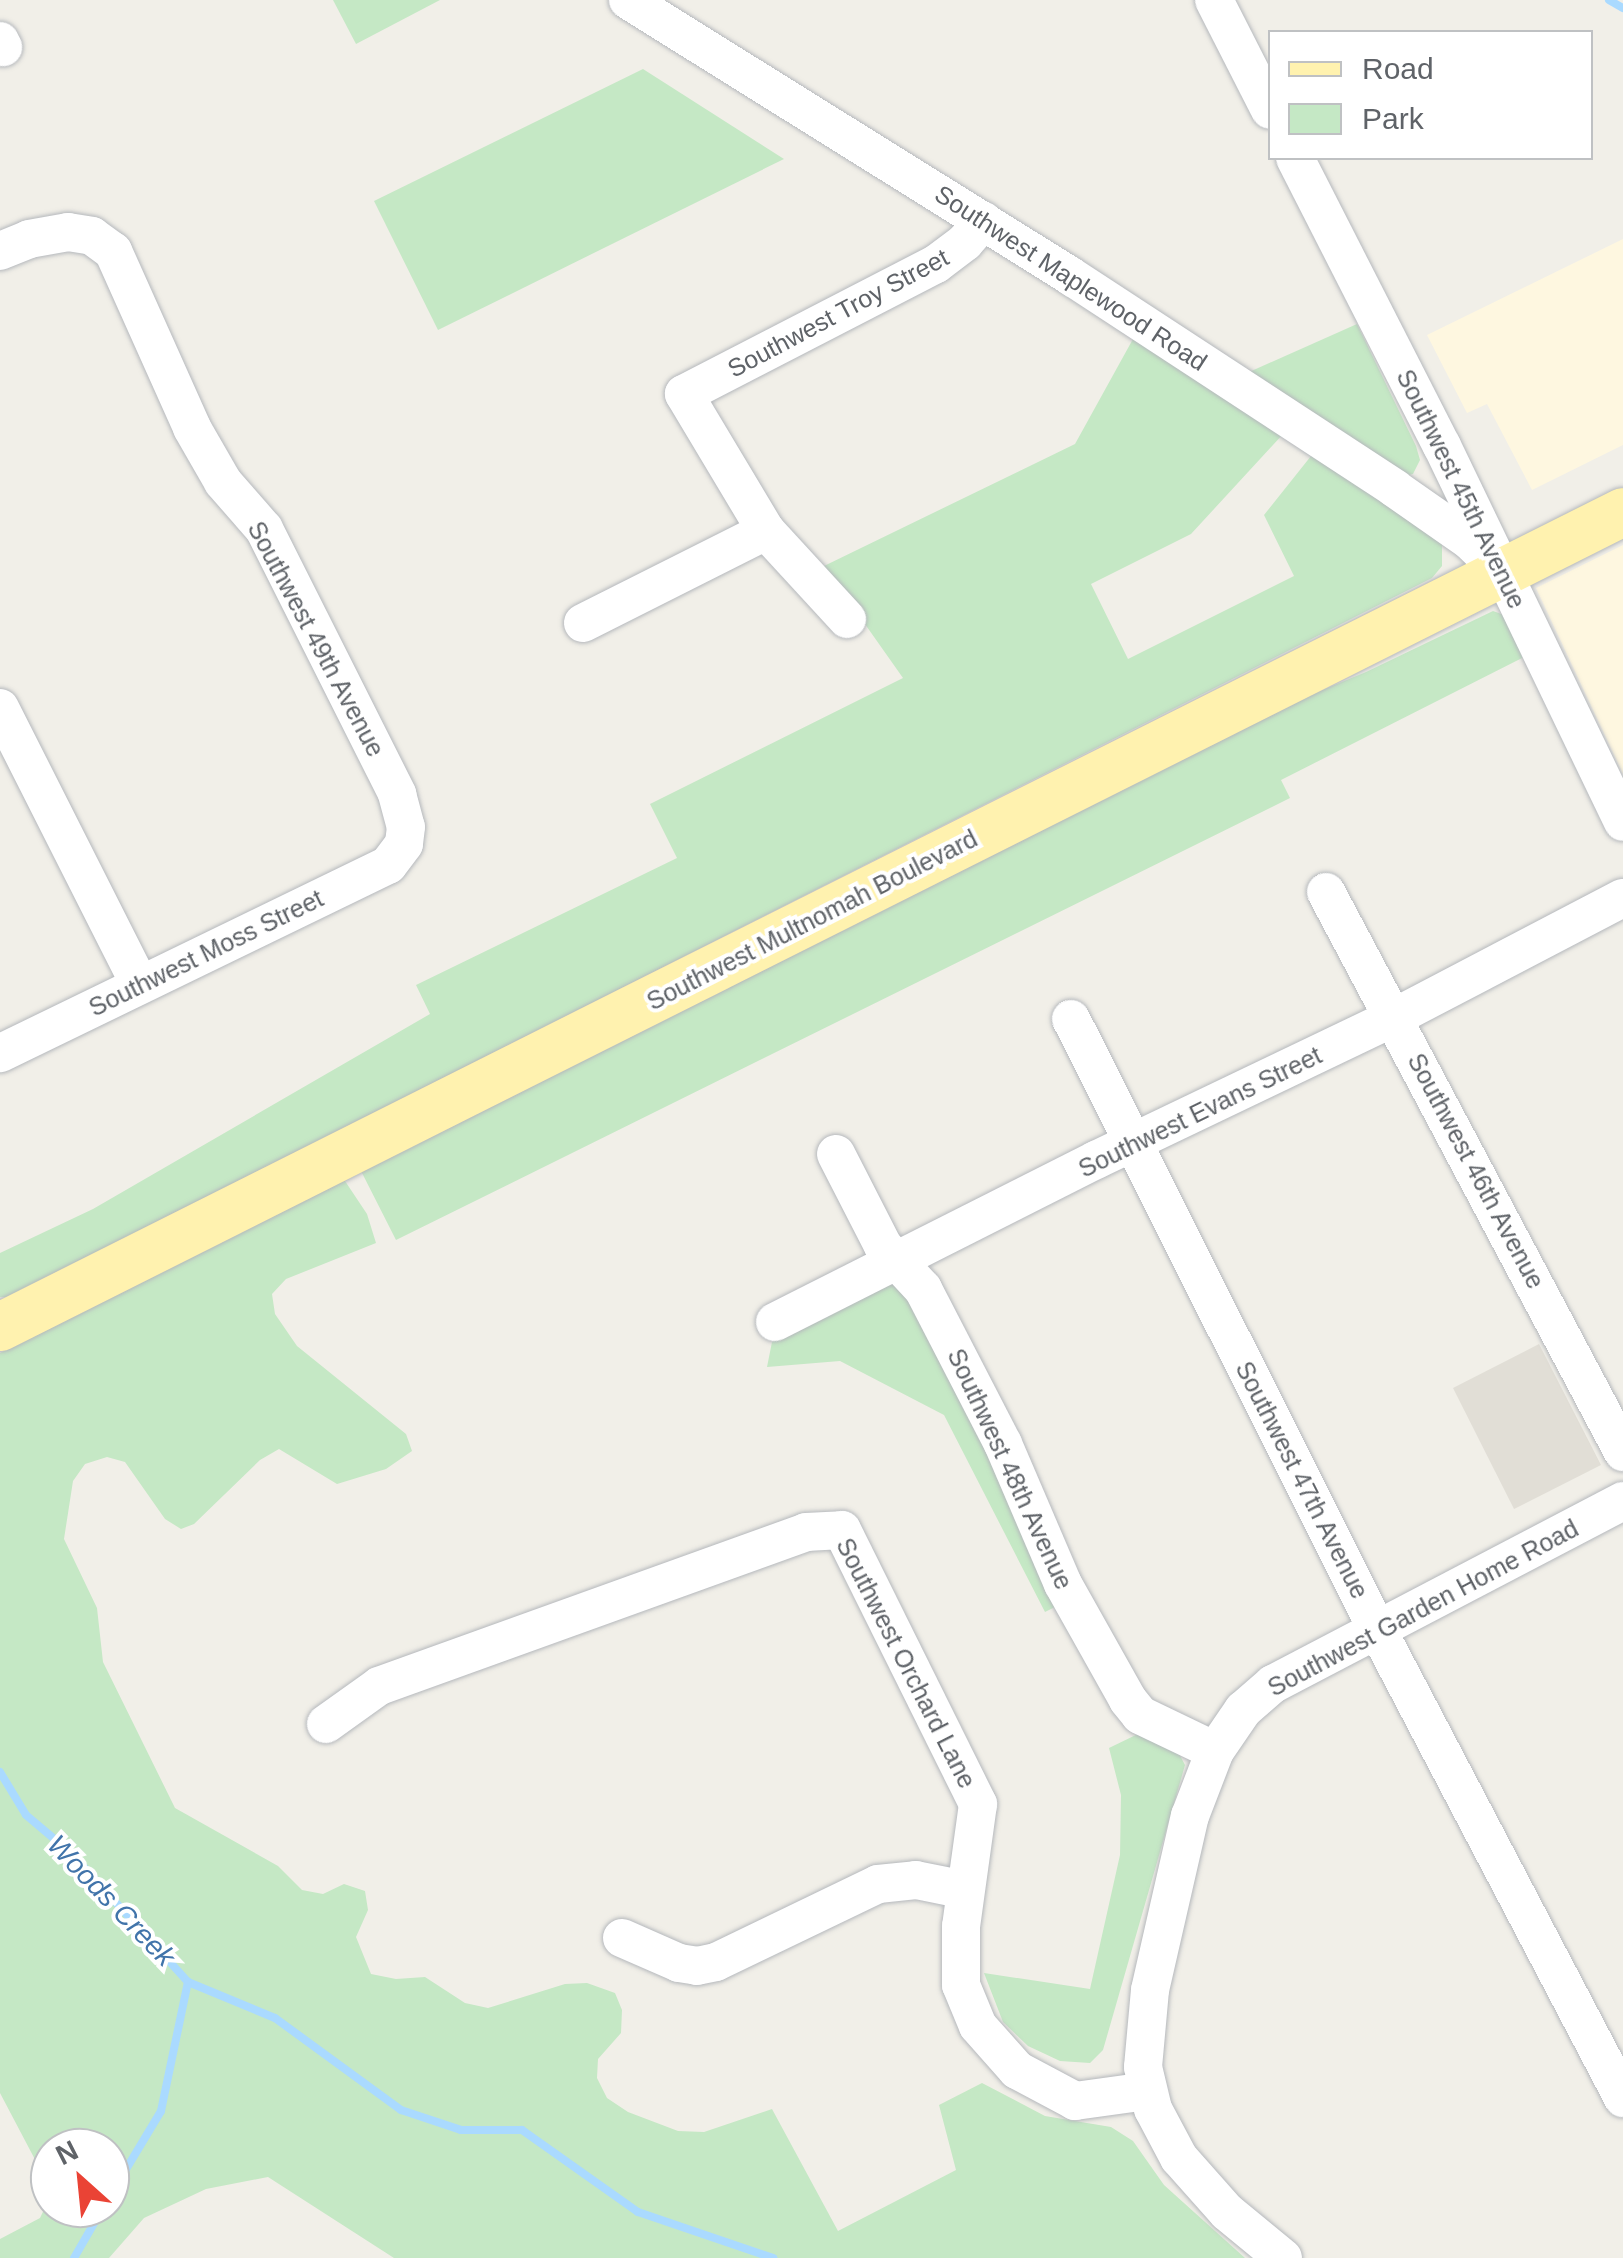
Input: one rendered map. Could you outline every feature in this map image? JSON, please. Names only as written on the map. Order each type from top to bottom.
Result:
[{"type":"main road","name":"Southwest Multnomah Boulevard","points":[[0,1328],[1623,512]]},
{"type":"street","name":"Southwest Maplewood Road","points":[[628,0],[983,221],[1394,488],[1470,540],[1502,572]]},
{"type":"street","points":[[1214,0],[1268,106]]},
{"type":"street","name":"Southwest 45th Avenue","points":[[1296,160],[1442,446],[1623,822]]},
{"type":"street","name":"Southwest Troy Street","points":[[766,531],[684,394],[936,264],[966,242],[983,221]]},
{"type":"street","name":"Southwest 49th Avenue","points":[[0,252],[51,234],[92,236],[113,250],[192,428],[223,482],[264,528],[397,794],[404,812],[404,844]]},
{"type":"street","points":[[1394,488],[1422,478],[1442,446]]},
{"type":"street","points":[[583,623],[766,531],[847,619]]},
{"type":"street","points":[[0,708],[140,985]]},
{"type":"street","name":"Southwest Moss Street","points":[[0,1052],[388,865],[404,844]]},
{"type":"street","name":"Southwest 46th Avenue","points":[[1326,892],[1623,1452]]},
{"type":"street","name":"Southwest Evans Street","points":[[775,1322],[1096,1160],[1135,1145],[1395,1018],[1623,898]]},
{"type":"street","name":"Southwest 47th Avenue","points":[[1071,1020],[1376,1627],[1623,2098]]},
{"type":"street","name":"Southwest 48th Avenue","points":[[836,1154],[882,1246],[916,1278],[932,1306],[1003,1444],[1063,1584],[1128,1700],[1140,1714],[1215,1751]]},
{"type":"street","name":"Southwest Garden Home Road","points":[[1284,2258],[1201,2186],[1179,2158],[1147,2091],[1144,2067],[1150,1990],[1190,1816],[1215,1751],[1256,1698],[1376,1627],[1623,1501]]},
{"type":"street","name":"Southwest Orchard Lane","points":[[326,1724],[380,1686],[806,1532],[842,1530],[978,1804],[964,1890],[961,1985],[978,2026],[1018,2070],[1075,2101],[1147,2091]]},
{"type":"street","points":[[622,1938],[679,1963],[697,1966],[716,1962],[878,1884],[916,1880],[964,1890]]},
{"type":"shaded area","points":[[1623,239],[1623,445],[1532,490],[1487,404],[1467,413],[1427,335]]},
{"type":"shaded area","points":[[1623,545],[1623,774],[1536,588]]},
{"type":"shaded area","points":[[1539,1344],[1601,1465],[1514,1509],[1453,1388]]},
{"type":"green space","points":[[333,0],[440,0],[356,44]]},
{"type":"green space","points":[[643,69],[784,159],[438,330],[374,201]]},
{"type":"green space","points":[[1357,324],[1416,446],[1420,460],[1413,474],[1404,476],[1247,373]]},
{"type":"green space","points":[[1133,339],[1284,433],[1191,534],[1091,584],[1128,659],[1294,576],[1264,515],[1315,451],[1442,542],[1442,566],[1432,578],[11,1297],[0,1297],[0,1253],[93,1209],[430,1014],[416,985],[677,858],[650,804],[903,678],[824,566],[1075,444]]},
{"type":"green space","points":[[1493,611],[1504,615],[1526,656],[1281,780],[1290,798],[396,1240],[360,1169],[1267,713],[1366,672]]},
{"type":"green space","points":[[343,1178],[367,1214],[376,1243],[286,1279],[272,1294],[275,1314],[297,1346],[406,1434],[412,1451],[386,1469],[337,1484],[279,1449],[260,1460],[194,1524],[181,1529],[165,1519],[125,1462],[107,1457],[85,1464],[73,1481],[64,1539],[97,1608],[103,1662],[175,1808],[278,1866],[302,1890],[323,1894],[344,1884],[365,1891],[368,1910],[356,1937],[371,1974],[396,1979],[425,1977],[465,2003],[488,2008],[565,1984],[587,1983],[615,1993],[622,2010],[621,2033],[598,2059],[597,2078],[607,2098],[628,2112],[678,2131],[704,2132],[772,2109],[838,2231],[956,2170],[939,2105],[982,2083],[1045,2116],[1111,2127],[1133,2141],[1164,2185],[1245,2258],[394,2258],[268,2177],[206,2189],[144,2218],[109,2258],[0,2258],[0,2239],[30,2223],[30,2228],[130,2228],[130,2128],[30,2128],[30,2150],[0,2093],[0,1353]]},
{"type":"green space","points":[[899,1278],[1065,1602],[1045,1612],[944,1415],[840,1361],[767,1367],[772,1342]]},
{"type":"green space","points":[[1142,1732],[1177,1750],[1185,1765],[1103,2050],[1090,2063],[1060,2061],[1028,2046],[1003,2022],[984,1973],[1090,1989],[1120,1855],[1121,1795],[1109,1748]]},
{"type":"waterway","points":[[1609,0],[1623,8]]},
{"type":"waterway","name":"Woods Creek","points":[[0,1772],[26,1815],[71,1853],[188,1982],[275,2018],[401,2110],[461,2130],[522,2130],[638,2212],[773,2258]]},
{"type":"waterway","points":[[130,2163],[161,2111],[188,1982]]},
{"type":"waterway","points":[[74,2258],[91,2228]]}]
